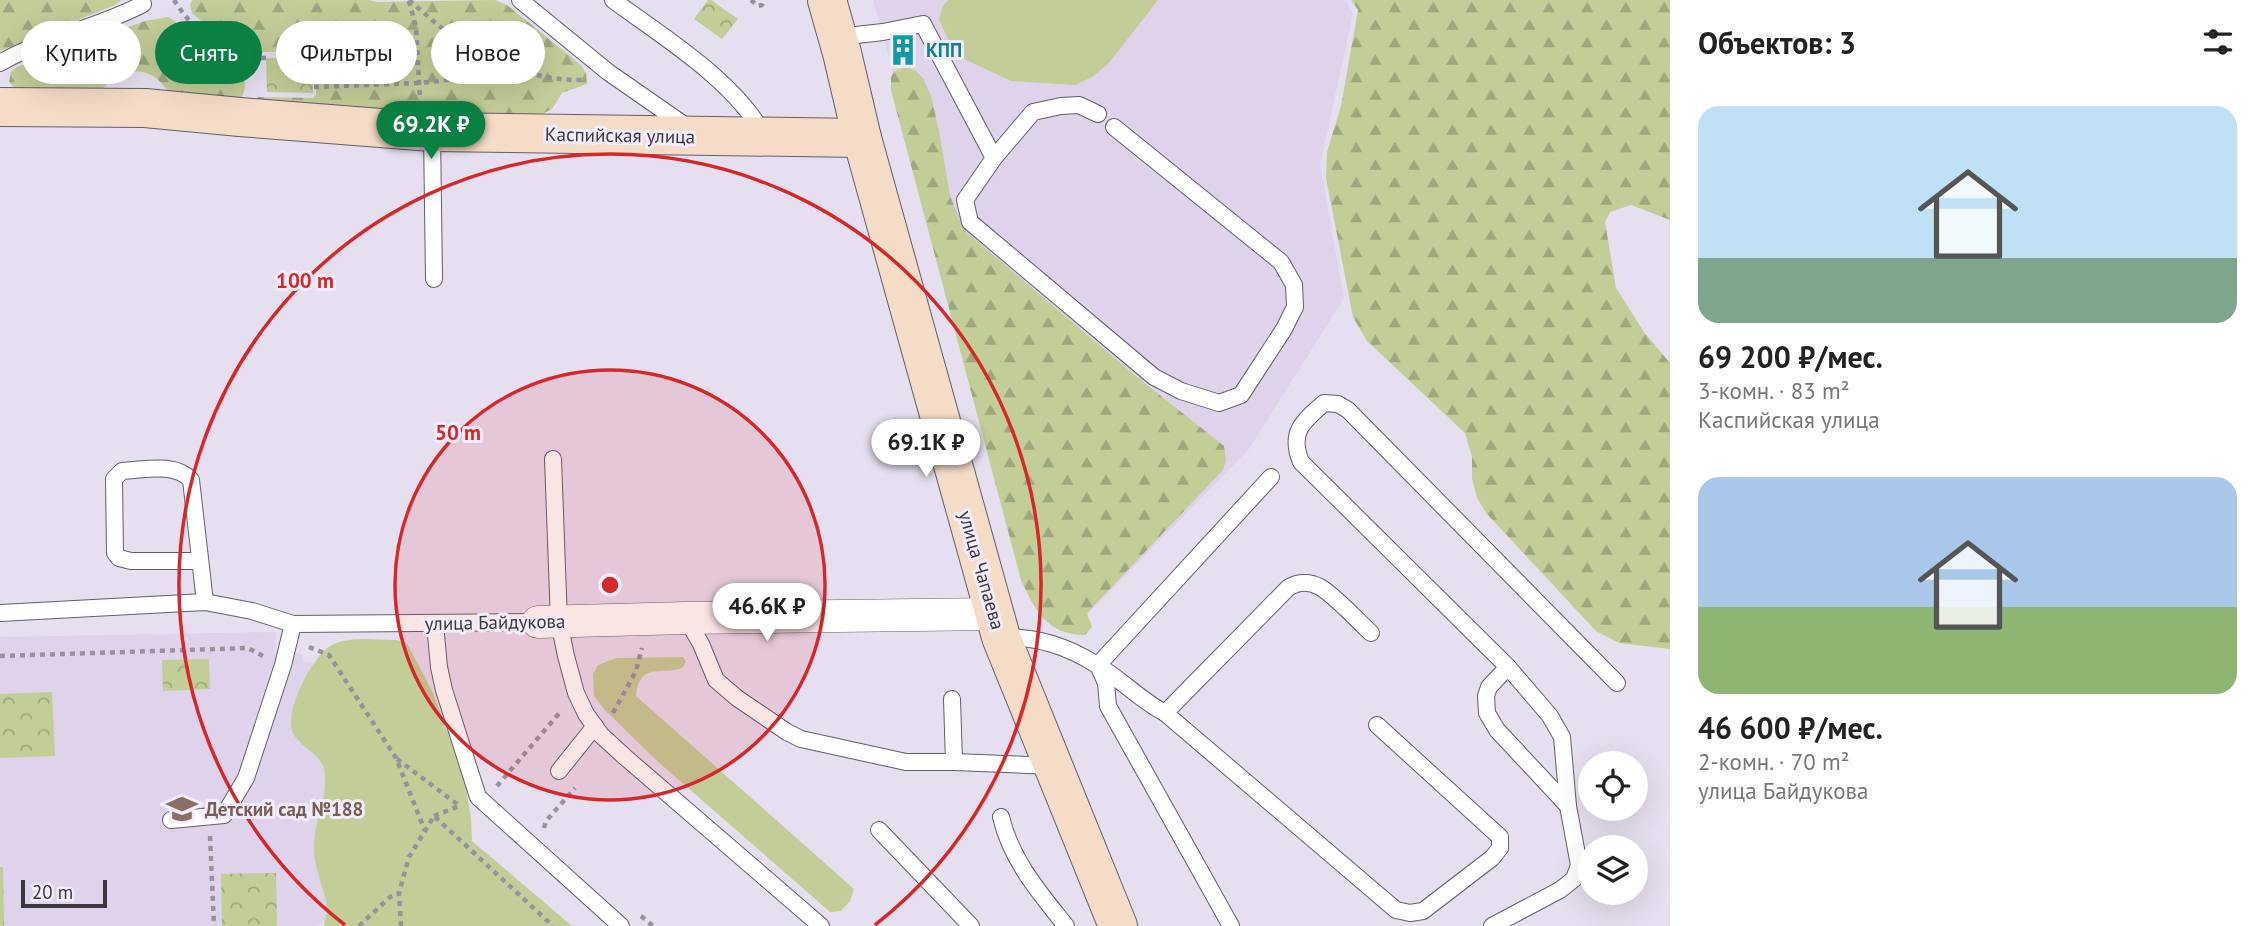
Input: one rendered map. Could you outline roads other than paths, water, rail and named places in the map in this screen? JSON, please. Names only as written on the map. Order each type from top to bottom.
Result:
[{"type":"main road","name":"улица Чапаева","points":[[827,0],[862,138],[997,625],[1118,926]]},
{"type":"main road","name":"Каспийская улица","points":[[0,107],[145,108],[426,132],[862,138]]},
{"type":"street","name":"улица Байдукова","points":[[548,622],[686,618],[997,625]]},
{"type":"lane","points":[[520,0],[608,72],[700,136]]},
{"type":"lane","points":[[613,0],[706,69],[755,117],[765,136]]},
{"type":"lane","points":[[0,63],[144,4]]},
{"type":"lane","points":[[837,38],[923,24],[994,158]]},
{"type":"lane","points":[[1098,114],[1079,106],[1061,106],[1034,112],[994,158],[965,200],[971,222],[1154,377],[1181,391],[1219,403],[1241,395],[1284,329],[1295,307],[1294,285],[1281,262],[1114,127]]},
{"type":"lane","points":[[426,132],[434,279]]},
{"type":"lane","points":[[1492,926],[1560,890],[1574,879],[1579,865],[1568,806],[1562,737],[1550,716],[1508,667],[1301,462],[1296,450],[1296,439],[1306,418],[1324,403],[1338,404],[1348,410],[1617,683]]},
{"type":"lane","points":[[553,459],[548,622],[576,693],[598,731],[821,926]]},
{"type":"lane","points":[[200,561],[131,561],[119,558],[116,553],[114,480],[118,473],[164,469],[185,473],[191,480],[205,602]]},
{"type":"lane","points":[[1098,665],[1271,477]]},
{"type":"lane","points":[[1165,713],[1296,583],[1305,582],[1320,587],[1371,633]]},
{"type":"lane","name":"улица Байдукова","points":[[0,613],[205,602],[252,611],[291,632],[435,624],[548,622]]},
{"type":"lane","points":[[686,618],[701,644],[716,680],[787,733],[818,743],[906,762],[1053,766]]},
{"type":"lane","points":[[435,624],[444,690],[478,797],[621,926]]},
{"type":"lane","points":[[997,625],[1057,644],[1098,665],[1148,704],[1165,713],[1396,910],[1416,913],[1423,911],[1492,858],[1500,848],[1500,837],[1377,725]]},
{"type":"lane","points":[[172,820],[224,815],[246,778],[291,632]]},
{"type":"lane","points":[[1098,665],[1106,683],[1108,706],[1230,926]]},
{"type":"lane","points":[[1508,667],[1489,687],[1486,696],[1488,713],[1497,730],[1568,806]]},
{"type":"lane","points":[[952,699],[954,762]]},
{"type":"lane","points":[[559,771],[598,731]]},
{"type":"lane","points":[[1001,817],[1014,855],[1066,926]]},
{"type":"lane","points":[[880,830],[971,926]]},
{"type":"place","name":"КПП","points":[[903,50]]},
{"type":"place","name":"Детский сад №188","points":[[182,809]]}]
